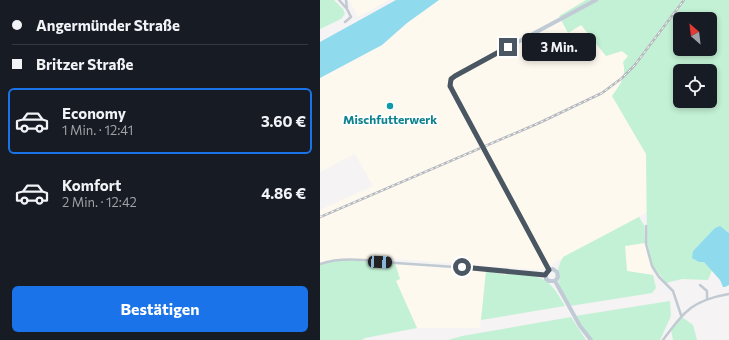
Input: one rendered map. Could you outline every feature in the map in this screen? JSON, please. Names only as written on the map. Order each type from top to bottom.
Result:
[{"type":"main road","points":[[549,270],[458,102],[450,82],[451,79],[458,74],[596,0]]},
{"type":"main road","points":[[549,270],[553,269],[557,272],[558,277],[555,281]]},
{"type":"main road","points":[[549,270],[545,275],[549,282],[555,281]]},
{"type":"main road","points":[[555,281],[580,326],[591,340]]},
{"type":"street","points":[[339,0],[347,9]]},
{"type":"street","points":[[341,4],[346,0]]},
{"type":"street","points":[[345,22],[351,17],[347,9],[346,0]]},
{"type":"street","points":[[646,226],[646,244],[652,266],[658,277],[673,291],[681,315]]},
{"type":"street","points":[[320,264],[334,261],[353,260],[450,266],[545,275]]},
{"type":"street","points":[[700,285],[707,291],[707,299]]},
{"type":"street","points":[[663,340],[681,315],[694,305],[707,299],[729,294]]},
{"type":"shaded area","points":[[349,0],[389,0],[358,17]]},
{"type":"shaded area","points":[[439,0],[586,0],[568,32],[581,25],[606,56],[622,51],[629,56],[624,80],[612,96],[646,154],[647,212],[541,270],[394,259],[353,260],[320,264],[320,210],[373,186],[355,154],[320,172],[320,78],[382,45],[407,23]]},
{"type":"shaded area","points":[[645,243],[653,275],[627,271],[625,246]]},
{"type":"shaded area","points":[[395,264],[486,271],[480,328],[417,328],[396,281],[400,279]]},
{"type":"green space","points":[[320,0],[334,0],[343,9],[345,14],[341,19],[320,29]]},
{"type":"green space","points":[[586,0],[729,0],[729,233],[726,230],[713,231],[693,251],[712,270],[708,280],[682,279],[666,283],[653,266],[647,244],[646,154],[612,96],[622,80],[624,72],[623,62],[628,56],[622,51],[606,56],[581,25],[568,33],[559,16]]},
{"type":"green space","points":[[639,217],[644,225],[645,243],[625,246],[627,271],[653,275],[656,288],[652,293],[570,306],[560,288],[558,276],[558,270],[563,257]]},
{"type":"green space","points":[[343,260],[395,263],[400,279],[396,281],[417,328],[365,338],[362,340],[320,340],[320,264]]},
{"type":"green space","points":[[486,271],[506,275],[509,273],[529,275],[543,279],[554,289],[565,306],[481,320]]},
{"type":"green space","points":[[670,301],[671,316],[660,340],[593,340],[584,331],[575,316]]},
{"type":"green space","points":[[571,317],[586,340],[448,340],[462,336]]},
{"type":"green space","points":[[682,317],[693,325],[697,340],[673,340],[671,330]]},
{"type":"water","points":[[396,0],[439,0],[407,23],[382,45],[320,78],[320,42]]},
{"type":"water","points":[[720,226],[729,233],[729,285],[725,287],[723,287],[720,280],[704,262],[699,262],[692,258],[693,251],[715,228]]},
{"type":"railway","points":[[320,217],[539,123],[602,93],[622,78],[634,66],[684,0]]},
{"type":"place","name":"Mischfutterwerk","points":[[390,106]]},
{"type":"route","points":[[462,267],[545,275],[549,270],[450,86],[451,79],[455,76],[508,47]]}]
